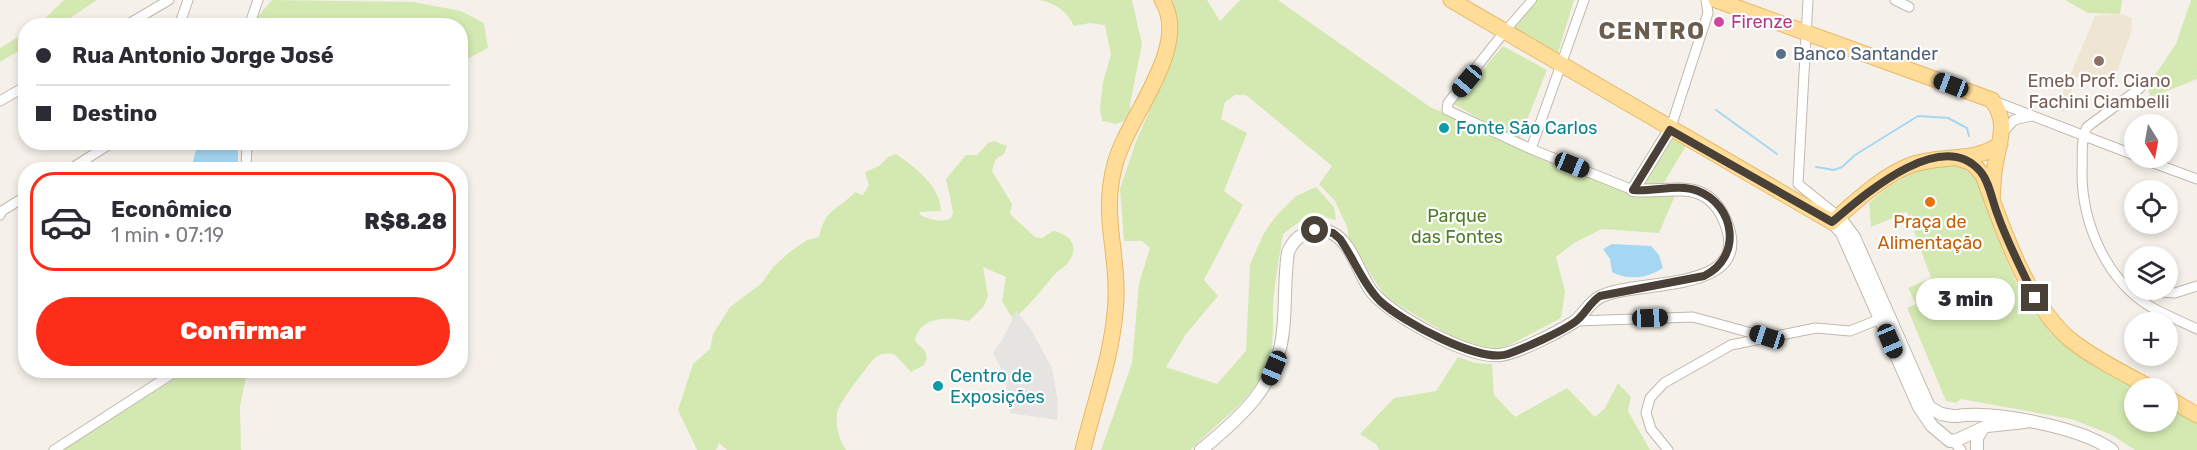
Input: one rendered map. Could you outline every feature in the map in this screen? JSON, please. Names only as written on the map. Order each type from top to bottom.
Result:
[{"type":"main road","points":[[1083,450],[1104,372],[1115,312],[1116,296],[1107,211],[1112,178],[1130,124],[1163,63],[1167,50],[1170,34],[1169,19],[1162,0]]},
{"type":"main road","points":[[1451,0],[1789,198],[1835,219],[1894,173],[1911,165],[1953,156],[1982,154],[2002,138]]},
{"type":"main road","points":[[1716,0],[1992,100],[2000,114],[2002,138],[1992,200]]},
{"type":"main road","points":[[1953,156],[1979,169],[2022,270],[2046,314],[2071,340],[2133,378]]},
{"type":"main road","points":[[2178,404],[2197,415]]},
{"type":"street","points":[[139,18],[169,0]]},
{"type":"street","points":[[181,18],[188,0]]},
{"type":"street","points":[[252,18],[258,0]]},
{"type":"street","points":[[1532,0],[1448,103],[1446,107],[1448,111],[1633,190],[1650,192],[1686,188],[1699,191],[1716,204],[1723,216],[1731,243],[1729,252],[1721,264],[1704,276],[1600,296],[1587,306],[1576,321]]},
{"type":"street","points":[[1531,148],[1584,0]]},
{"type":"street","points":[[1633,190],[1670,130],[1708,13],[1706,0]]},
{"type":"street","points":[[1789,198],[1798,184],[1808,0]]},
{"type":"street","points":[[1895,0],[1909,7]]},
{"type":"street","points":[[2124,282],[2103,255],[2088,218],[2082,188],[2083,135],[2087,127],[2140,88]]},
{"type":"street","points":[[0,101],[18,91]]},
{"type":"street","points":[[1992,100],[2124,151]]},
{"type":"street","points":[[2002,138],[2018,118],[2034,116]]},
{"type":"street","points":[[81,162],[100,150]]},
{"type":"street","points":[[2167,168],[2197,179]]},
{"type":"street","points":[[1798,184],[1854,237],[1924,417],[1954,441],[1977,450],[1977,438],[1983,428]]},
{"type":"street","points":[[0,215],[2,211],[18,201]]},
{"type":"street","points":[[1201,450],[1246,412],[1269,380],[1278,360],[1283,332],[1287,252],[1292,243],[1306,232],[1315,230],[1333,233],[1346,247],[1380,301],[1468,351],[1491,356],[1508,354],[1576,321],[1693,317],[1767,337]]},
{"type":"street","points":[[2178,292],[2197,286]]},
{"type":"street","points":[[2142,300],[2197,329]]},
{"type":"street","points":[[1668,450],[1651,429],[1646,413],[1650,399],[1664,383],[1718,350],[1767,337],[1816,328],[1850,331],[1885,317]]},
{"type":"street","points":[[1885,317],[1929,407],[1941,414],[1955,416],[1976,414],[2083,434],[2112,450]]},
{"type":"street","points":[[54,450],[166,378]]},
{"type":"street","points":[[1954,441],[1942,423],[1955,416]]},
{"type":"street","points":[[1954,441],[1966,423],[1955,416]]},
{"type":"street","points":[[1954,441],[1983,428],[2025,422]]},
{"type":"shaded area","name":"Emeb Prof. Ciano Fachini Ciambelli","points":[[2120,14],[2132,18],[2131,33],[2111,89],[2077,77],[2064,112],[2057,107],[2095,16]]},
{"type":"shaded area","points":[[1016,311],[1030,328],[1052,368],[1058,402],[1057,420],[1010,413],[1005,377],[993,353],[1005,335]]},
{"type":"green space","points":[[64,0],[97,0],[70,18],[45,18]]},
{"type":"green space","points":[[272,0],[413,2],[461,11],[484,23],[488,48],[468,58],[468,18],[257,18]]},
{"type":"green space","points":[[1040,0],[1132,0],[1142,44],[1128,119],[1116,124],[1102,121],[1100,109],[1103,82],[1111,55],[1105,25],[1090,23],[1074,26],[1060,9]]},
{"type":"green space","name":"Parque das Fontes","points":[[1168,0],[1207,0],[1220,21],[1240,0],[1278,0],[1430,107],[1630,191],[1676,193],[1659,233],[1602,229],[1574,243],[1556,257],[1565,291],[1561,318],[1504,348],[1486,350],[1463,343],[1385,297],[1349,240],[1347,227],[1335,201],[1319,184],[1332,166],[1246,95],[1235,95],[1225,102],[1221,119],[1247,133],[1224,191],[1243,205],[1204,280],[1218,296],[1186,334],[1166,367],[1217,384],[1246,351],[1250,264],[1264,233],[1276,216],[1296,196],[1316,187],[1334,207],[1336,220],[1310,214],[1283,234],[1273,303],[1269,361],[1258,382],[1241,403],[1191,450],[1101,450],[1132,363],[1139,284],[1150,248],[1142,241],[1124,241],[1120,189],[1135,144],[1173,56],[1174,37]]},
{"type":"green space","points":[[1535,0],[1574,0],[1557,56],[1510,29]]},
{"type":"green space","points":[[2065,0],[2122,0],[2120,14],[2088,13]]},
{"type":"green space","points":[[2191,0],[2197,0],[2197,79],[2150,98],[2148,85],[2176,44]]},
{"type":"green space","points":[[18,37],[18,51],[0,62],[0,48]]},
{"type":"green space","points":[[1503,46],[1547,70],[1519,140],[1453,104]]},
{"type":"green space","points":[[1675,136],[1687,144],[1662,186],[1646,185],[1644,183]]},
{"type":"green space","points":[[994,141],[1007,146],[1004,154],[996,159],[992,171],[1012,204],[1010,214],[1035,237],[1042,238],[1053,231],[1068,237],[1073,245],[1073,254],[1068,262],[1026,308],[1015,318],[1011,316],[1002,301],[1006,277],[983,267],[988,296],[984,306],[969,321],[945,319],[922,326],[915,341],[925,351],[927,358],[924,365],[911,372],[894,354],[885,354],[876,357],[862,374],[838,410],[838,431],[846,450],[727,450],[719,443],[716,450],[697,450],[678,410],[693,364],[710,349],[713,334],[730,307],[762,283],[773,267],[791,251],[807,240],[819,237],[825,220],[832,211],[855,192],[863,195],[869,185],[865,172],[879,166],[888,157],[896,154],[932,186],[940,202],[941,211],[920,212],[919,214],[939,221],[951,218],[953,212],[946,179],[966,155],[977,155],[988,143]]},
{"type":"green space","points":[[1937,164],[1960,165],[1976,174],[2005,257],[2024,297],[2037,315],[2060,338],[2124,379],[2124,432],[2178,432],[2178,410],[2197,421],[2197,450],[2135,450],[2112,435],[2071,419],[1961,399],[1956,403],[1946,401],[1907,308],[1916,304],[1908,288],[1931,278],[1907,212],[1871,227],[1869,203],[1901,179]]},
{"type":"green space","points":[[1458,357],[1475,363],[1492,364],[1494,395],[1515,417],[1567,388],[1595,417],[1605,408],[1618,383],[1631,397],[1628,411],[1650,450],[1379,450],[1376,444],[1360,434],[1394,398],[1436,391]]},
{"type":"green space","points":[[176,378],[246,378],[240,407],[241,450],[62,450]]},
{"type":"water","points":[[196,150],[238,151],[238,162],[193,162]]},
{"type":"water","points":[[1612,244],[1651,246],[1659,255],[1663,268],[1638,277],[1618,275],[1612,272],[1610,259],[1603,249]]},
{"type":"waterway","points":[[1716,110],[1777,154]]},
{"type":"waterway","points":[[1816,167],[1834,170],[1842,167],[1855,155],[1918,116],[1948,118],[1967,128],[1969,136]]},
{"type":"place","name":"Firenze","points":[[1719,22]]},
{"type":"place","name":"Banco Santander","points":[[1781,54]]},
{"type":"place","name":"Emeb Prof. Ciano Fachini Ciambelli","points":[[2099,61]]},
{"type":"place","name":"Fonte São Carlos","points":[[1444,128]]},
{"type":"place","name":"Praça de Alimentação","points":[[1930,202]]},
{"type":"place","name":"Centro de Exposições","points":[[938,386]]},
{"type":"district","name":"CENTRO","points":[[1652,31]]},
{"type":"route","points":[[1315,230],[1325,230],[1340,239],[1372,292],[1387,306],[1460,348],[1482,355],[1501,356],[1576,321],[1587,306],[1600,296],[1624,289],[1704,276],[1714,271],[1726,259],[1731,243],[1730,234],[1716,204],[1708,197],[1699,191],[1686,188],[1650,192],[1633,190],[1670,130],[1832,222],[1894,173],[1911,165],[1953,156],[1971,163],[1983,175],[1997,215],[2035,298]]}]
